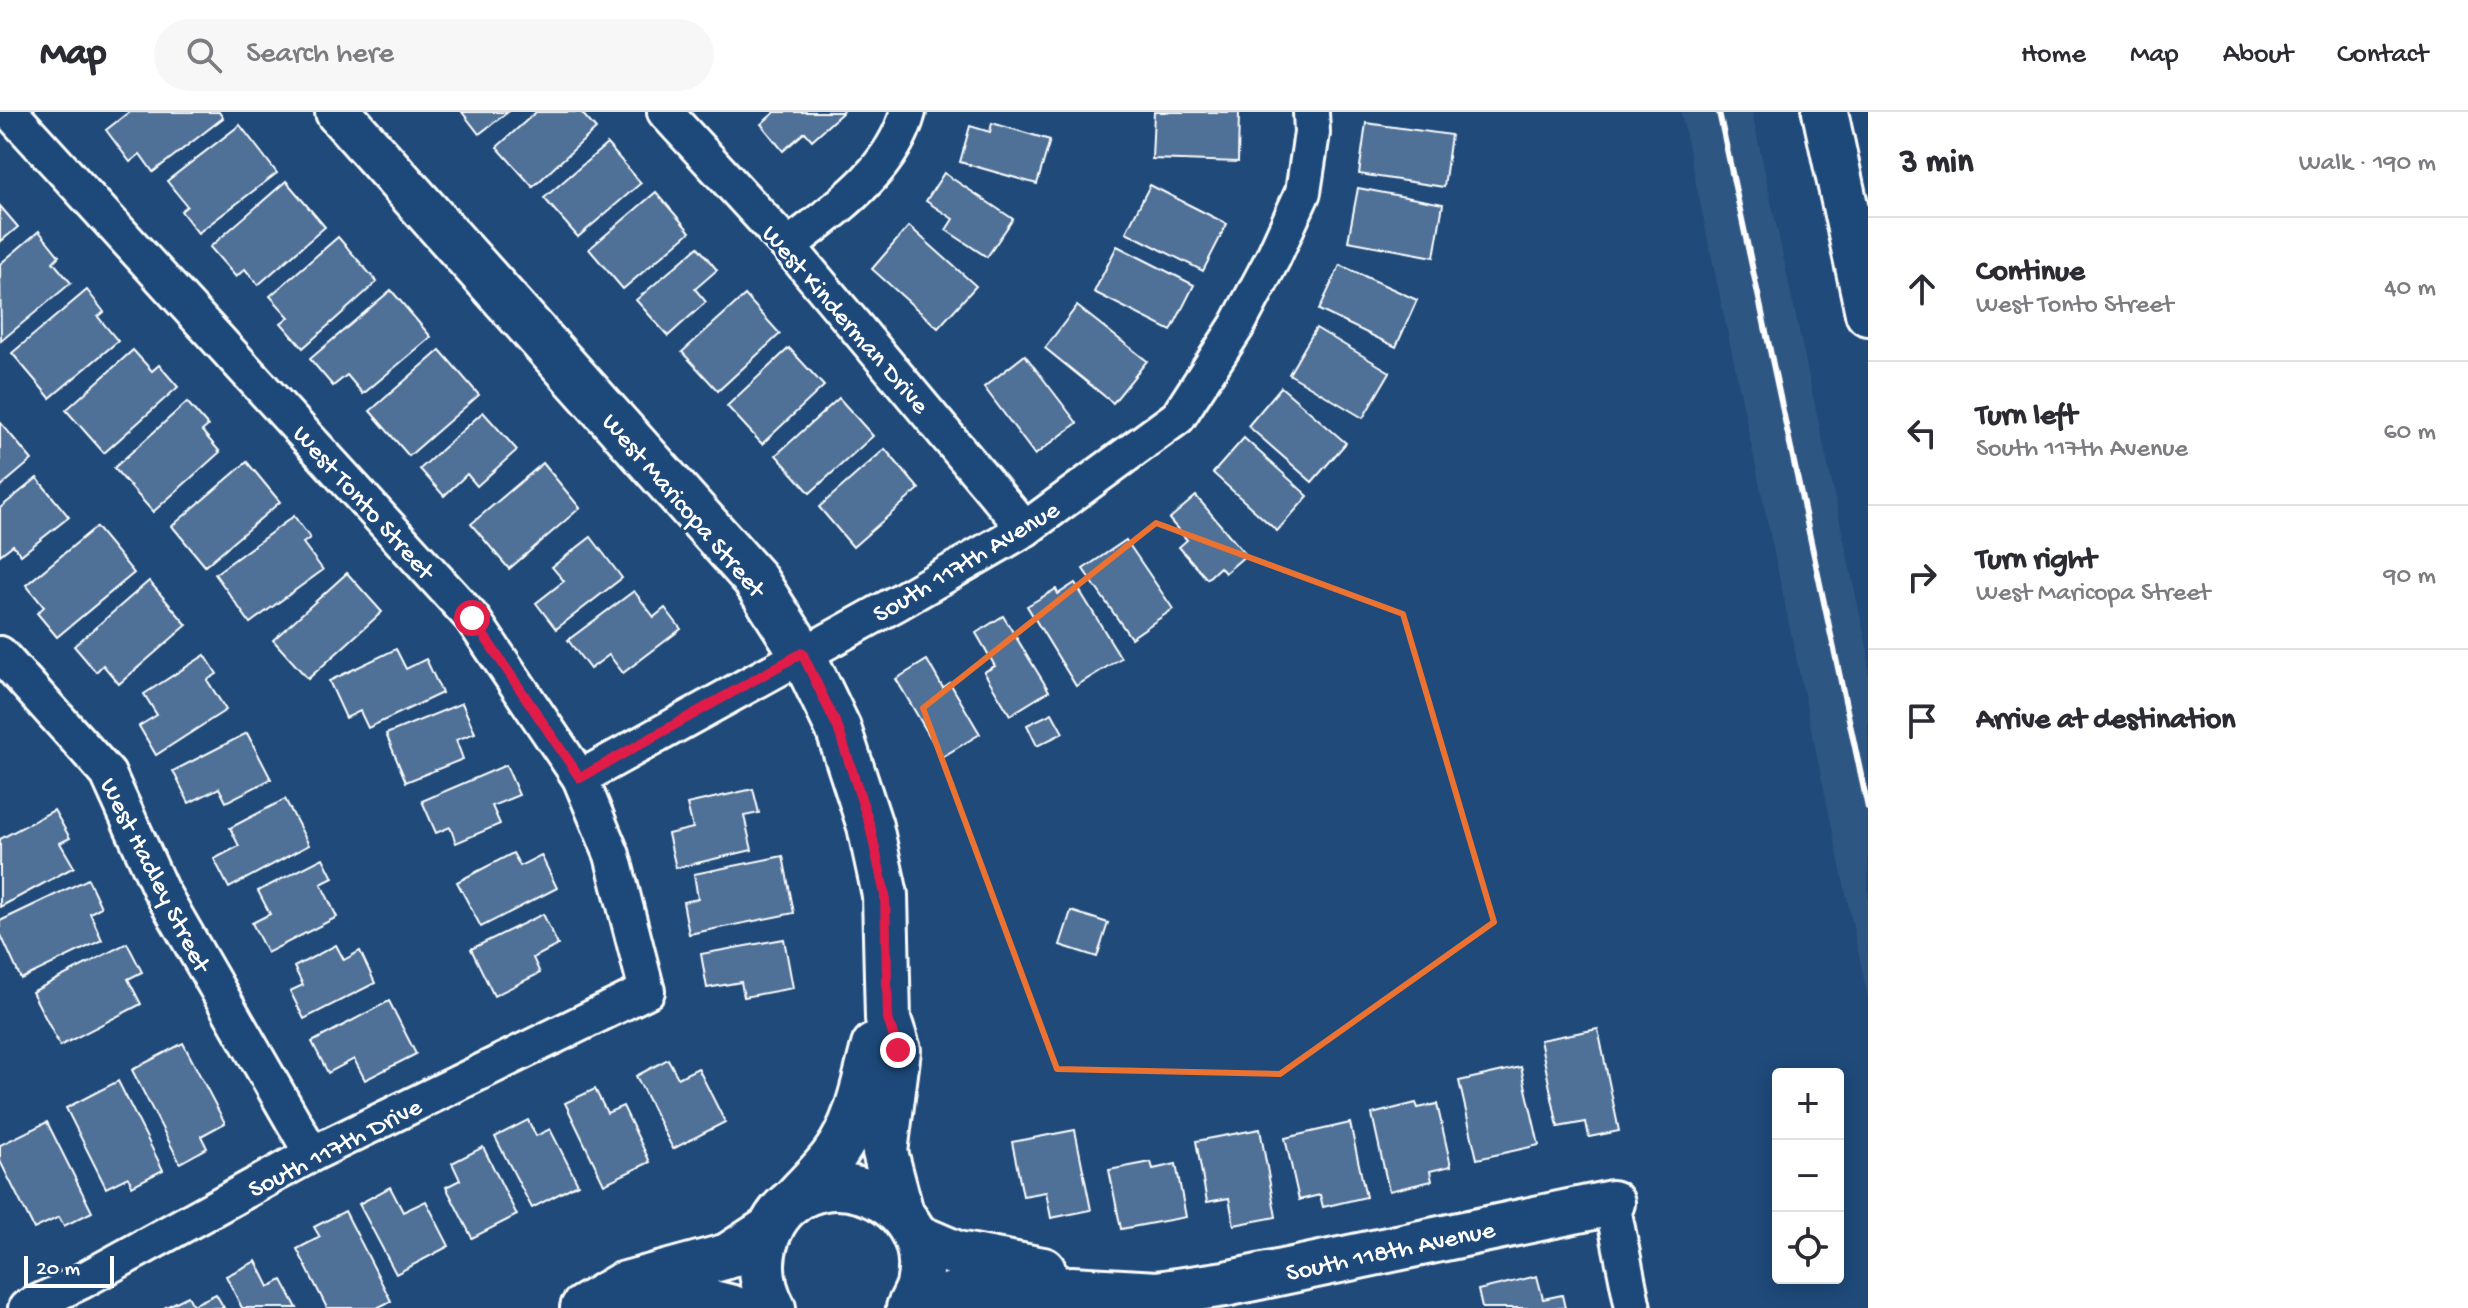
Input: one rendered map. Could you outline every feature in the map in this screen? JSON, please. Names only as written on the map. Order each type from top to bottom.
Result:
[{"type":"street","name":"West Tonto Street","points":[[10,112],[472,618],[580,778],[612,855],[647,991]]},
{"type":"street","name":"West Maricopa Street","points":[[338,112],[754,578],[802,653],[838,728],[870,826],[885,895],[888,1019],[898,1050],[885,1152],[921,1261],[919,1286],[911,1308]]},
{"type":"street","name":"West Kinderman Drive","points":[[665,112],[788,246],[1025,529]]},
{"type":"street","points":[[788,246],[846,200],[883,162],[908,112]]},
{"type":"street","name":"South 117th Avenue","points":[[580,778],[1025,529],[1178,417],[1237,326],[1303,192],[1312,133],[1311,112]]},
{"type":"street","points":[[1825,112],[1868,313]]},
{"type":"street","name":"West Hadley Street","points":[[0,654],[108,774],[160,889],[312,1154]]},
{"type":"street","name":"South 117th Drive","points":[[26,1308],[80,1282],[312,1154],[647,991]]},
{"type":"street","name":"West Maricopa Street","points":[[780,1216],[835,1154],[848,1131],[860,1102],[874,1048],[888,1019]]},
{"type":"street","name":"South 118th Avenue","points":[[780,1216],[811,1192],[834,1187],[859,1188],[881,1198],[908,1224],[957,1254],[1047,1271],[1071,1289]]},
{"type":"street","points":[[1612,1203],[1633,1308]]},
{"type":"street","name":"South 118th Avenue","points":[[911,1308],[952,1295],[996,1290],[1037,1293],[1071,1289],[1228,1296],[1612,1203]]},
{"type":"street","points":[[583,1308],[622,1285],[728,1256],[780,1216]]},
{"type":"street","points":[[773,1308],[766,1295],[761,1272],[763,1249],[780,1216]]},
{"type":"street","points":[[605,1308],[717,1304],[733,1308]]},
{"type":"highlighted area","points":[[1156,523],[1403,614],[1494,922],[1280,1074],[1057,1069],[923,708]]},
{"type":"shaded area","points":[[1681,112],[1752,112],[1868,652],[1868,998]]},
{"type":"building","points":[[129,112],[219,112],[223,118],[153,172],[140,154],[130,162],[106,130]]},
{"type":"building","points":[[462,112],[508,112],[479,134]]},
{"type":"building","points":[[536,112],[581,112],[596,129],[533,187],[497,147]]},
{"type":"building","points":[[775,112],[843,112],[812,140],[805,132],[783,151],[761,124]]},
{"type":"building","points":[[1154,112],[1239,112],[1238,162],[1152,159]]},
{"type":"building","points":[[992,123],[1050,140],[1037,184],[960,162],[970,126],[990,132]]},
{"type":"building","points":[[1366,123],[1451,135],[1444,187],[1359,174]]},
{"type":"building","points":[[240,125],[277,173],[198,233],[181,211],[187,206],[167,181]]},
{"type":"building","points":[[607,144],[641,183],[578,237],[544,198]]},
{"type":"building","points":[[944,173],[1013,219],[987,257],[946,230],[953,219],[926,201]]},
{"type":"building","points":[[286,181],[325,227],[258,285],[245,269],[236,277],[210,247]]},
{"type":"building","points":[[1150,185],[1227,224],[1203,271],[1126,232]]},
{"type":"building","points":[[1358,188],[1443,204],[1434,257],[1348,241]]},
{"type":"building","points":[[656,192],[690,232],[623,289],[589,249]]},
{"type":"building","points":[[0,206],[18,227],[0,242]]},
{"type":"building","points":[[909,226],[976,286],[938,328],[872,269]]},
{"type":"building","points":[[39,231],[59,256],[53,262],[71,283],[1,341],[0,264]]},
{"type":"building","points":[[338,237],[377,282],[303,348],[281,323],[289,317],[270,296]]},
{"type":"building","points":[[1117,246],[1194,285],[1171,331],[1094,292]]},
{"type":"building","points":[[698,247],[717,270],[695,289],[706,302],[668,336],[636,300]]},
{"type":"building","points":[[1340,265],[1417,300],[1396,347],[1319,310]]},
{"type":"building","points":[[87,290],[104,312],[98,317],[118,341],[50,398],[12,353]]},
{"type":"building","points":[[391,290],[431,337],[363,394],[347,375],[333,386],[310,359]]},
{"type":"building","points":[[745,295],[780,334],[718,391],[682,352]]},
{"type":"building","points":[[1077,306],[1147,361],[1113,403],[1045,348]]},
{"type":"building","points":[[1316,328],[1390,372],[1363,418],[1289,374]]},
{"type":"building","points":[[789,348],[824,386],[762,444],[727,406]]},
{"type":"building","points":[[133,350],[152,371],[159,365],[178,387],[104,453],[66,410]]},
{"type":"building","points":[[440,350],[479,395],[409,456],[370,411]]},
{"type":"building","points":[[1025,355],[1077,423],[1035,455],[984,387]]},
{"type":"building","points":[[1281,387],[1346,443],[1312,482],[1248,426]]},
{"type":"building","points":[[839,398],[873,436],[810,493],[776,455]]},
{"type":"building","points":[[187,402],[208,426],[202,431],[220,452],[153,512],[114,468]]},
{"type":"building","points":[[483,412],[517,450],[477,486],[467,474],[444,496],[420,469]]},
{"type":"building","points":[[0,422],[32,460],[0,487]]},
{"type":"building","points":[[1244,438],[1308,496],[1277,531],[1213,473]]},
{"type":"building","points":[[885,449],[919,489],[853,547],[819,507]]},
{"type":"building","points":[[247,462],[280,502],[205,566],[172,526]]},
{"type":"building","points":[[543,463],[580,508],[509,569],[471,524]]},
{"type":"building","points":[[37,478],[69,517],[21,555],[13,545],[0,555],[0,508]]},
{"type":"building","points":[[1196,496],[1246,555],[1225,573],[1220,567],[1207,579],[1179,547],[1187,540],[1169,519]]},
{"type":"building","points":[[294,516],[310,538],[303,543],[323,570],[250,623],[215,574]]},
{"type":"building","points":[[96,527],[134,573],[57,637],[37,613],[44,607],[26,585]]},
{"type":"building","points":[[591,537],[622,578],[556,629],[536,603],[564,581],[552,567]]},
{"type":"building","points":[[1126,540],[1173,609],[1131,638],[1083,569]]},
{"type":"building","points":[[347,573],[382,612],[308,679],[273,640]]},
{"type":"building","points":[[149,581],[187,625],[119,684],[103,665],[96,672],[74,646]]},
{"type":"building","points":[[1075,583],[1121,658],[1076,686],[1027,606],[1056,589],[1058,594]]},
{"type":"building","points":[[634,591],[654,617],[665,608],[681,629],[623,673],[609,655],[590,669],[568,640]]},
{"type":"building","points":[[1003,616],[1049,691],[1010,715],[984,672],[995,666],[976,633]]},
{"type":"building","points":[[396,649],[406,669],[426,659],[442,693],[368,728],[360,711],[346,718],[329,681]]},
{"type":"building","points":[[205,655],[217,674],[207,680],[226,710],[156,755],[139,726],[157,715],[144,694]]},
{"type":"building","points":[[927,660],[943,688],[950,683],[980,734],[942,757],[896,679]]},
{"type":"building","points":[[462,703],[475,733],[456,740],[463,759],[406,782],[386,734]]},
{"type":"building","points":[[1052,713],[1063,733],[1037,746],[1027,725]]},
{"type":"building","points":[[247,733],[271,779],[226,802],[219,788],[189,803],[173,771]]},
{"type":"building","points":[[506,765],[519,795],[492,806],[500,824],[456,843],[450,827],[436,833],[422,801]]},
{"type":"building","points":[[753,789],[759,813],[744,816],[752,850],[676,868],[668,834],[693,828],[687,804]]},
{"type":"building","points":[[285,799],[309,845],[229,888],[214,859],[239,846],[230,828]]},
{"type":"building","points":[[54,810],[70,838],[60,843],[74,867],[0,907],[0,839]]},
{"type":"building","points":[[513,853],[520,866],[541,855],[557,888],[481,927],[457,882]]},
{"type":"building","points":[[783,856],[794,913],[689,934],[683,902],[698,899],[694,874]]},
{"type":"building","points":[[323,858],[333,878],[321,884],[337,917],[267,953],[252,923],[270,914],[258,891]]},
{"type":"building","points":[[88,879],[101,907],[90,913],[102,940],[21,979],[0,933],[0,921]]},
{"type":"building","points":[[1071,911],[1108,923],[1097,957],[1060,945]]},
{"type":"building","points":[[543,914],[558,945],[533,958],[540,973],[494,996],[471,949]]},
{"type":"building","points":[[784,939],[793,988],[744,997],[741,982],[707,988],[701,954]]},
{"type":"building","points":[[127,943],[142,972],[128,979],[141,1004],[60,1046],[32,992]]},
{"type":"building","points":[[336,945],[344,960],[360,951],[375,983],[304,1019],[290,991],[303,985],[294,967]]},
{"type":"building","points":[[389,1001],[416,1054],[365,1080],[354,1059],[328,1073],[312,1042]]},
{"type":"building","points":[[1598,1029],[1619,1131],[1589,1137],[1586,1122],[1558,1127],[1540,1040]]},
{"type":"building","points":[[183,1043],[225,1123],[201,1136],[207,1148],[180,1163],[132,1070]]},
{"type":"building","points":[[668,1059],[678,1078],[698,1068],[725,1122],[673,1149],[636,1076]]},
{"type":"building","points":[[1521,1067],[1539,1145],[1477,1159],[1459,1081]]},
{"type":"building","points":[[118,1081],[163,1170],[132,1186],[128,1177],[106,1188],[66,1108]]},
{"type":"building","points":[[595,1089],[607,1113],[623,1106],[650,1162],[604,1184],[565,1103]]},
{"type":"building","points":[[1416,1103],[1418,1108],[1437,1104],[1451,1166],[1430,1171],[1432,1181],[1389,1191],[1372,1114]]},
{"type":"building","points":[[528,1120],[536,1136],[550,1129],[578,1184],[532,1208],[495,1137]]},
{"type":"building","points":[[47,1122],[92,1212],[64,1226],[59,1217],[34,1229],[0,1161],[0,1145]]},
{"type":"building","points":[[1350,1123],[1366,1197],[1323,1207],[1320,1195],[1299,1200],[1285,1138]]},
{"type":"building","points":[[1260,1129],[1276,1217],[1234,1225],[1229,1198],[1207,1202],[1196,1141]]},
{"type":"building","points":[[1075,1130],[1091,1210],[1051,1218],[1046,1192],[1023,1196],[1012,1142]]},
{"type":"building","points":[[483,1147],[517,1215],[472,1238],[446,1187],[460,1180],[452,1163]]},
{"type":"building","points":[[1151,1162],[1153,1169],[1176,1164],[1186,1217],[1121,1229],[1109,1170]]},
{"type":"building","points":[[390,1187],[403,1212],[426,1201],[449,1246],[396,1274],[359,1204]]},
{"type":"building","points":[[345,1211],[391,1301],[377,1308],[327,1308],[297,1249],[320,1237],[314,1227]]},
{"type":"building","points":[[256,1261],[269,1287],[282,1280],[297,1308],[242,1308],[226,1276]]},
{"type":"building","points":[[1537,1276],[1543,1299],[1562,1295],[1565,1308],[1482,1308],[1478,1290]]},
{"type":"building","points":[[216,1294],[224,1308],[164,1308],[188,1296],[193,1305]]},
{"type":"railway","points":[[1719,112],[1868,808]]},
{"type":"route","points":[[472,618],[580,778],[802,653],[838,728],[870,826],[885,895],[888,1019],[898,1050]]}]
